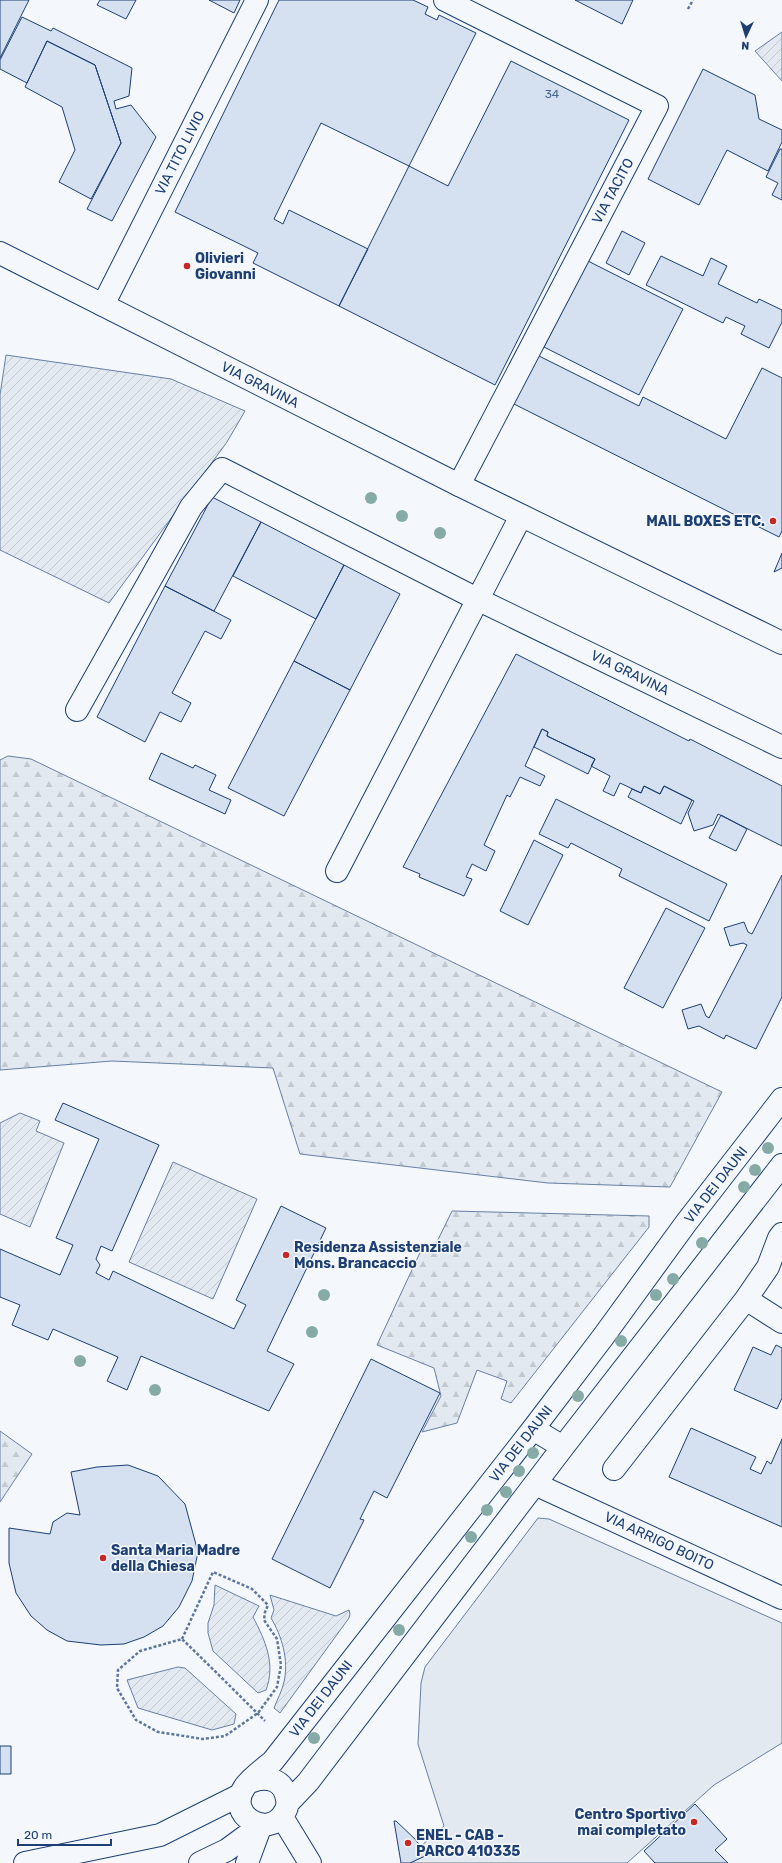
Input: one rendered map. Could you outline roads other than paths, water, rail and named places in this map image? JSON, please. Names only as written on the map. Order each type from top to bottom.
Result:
[{"type":"street","name":"VIA TITO LIVIO","points":[[103,305],[257,0]]},
{"type":"street","name":"VIA TACITO","points":[[445,0],[657,106],[459,486]]},
{"type":"street","name":"VIA GRAVINA","points":[[0,253],[459,486],[782,643]]},
{"type":"street","name":"VIA GRAVINA","points":[[77,710],[191,507],[222,469],[477,599],[782,747]]},
{"type":"street","points":[[336,871],[521,516]]},
{"type":"street","name":"VIA DEI DAUNI","points":[[25,1863],[160,1834],[245,1788],[273,1761],[533,1429],[603,1337],[686,1223],[782,1099]]},
{"type":"street","points":[[200,1863],[227,1850],[261,1826],[273,1824],[285,1810],[782,1165]]},
{"type":"street","points":[[614,1469],[746,1299],[768,1267],[782,1234]]},
{"type":"street","points":[[746,1299],[782,1322]]},
{"type":"street","points":[[533,1429],[564,1448]]},
{"type":"street","name":"VIA ARRIGO BOITO","points":[[535,1484],[782,1598]]},
{"type":"street","points":[[261,1826],[246,1818],[239,1803],[245,1788],[265,1778],[272,1779],[284,1789],[285,1810],[310,1863]]},
{"type":"street","points":[[247,1863],[261,1826]]},
{"type":"place","name":"Olivieri Giovanni","points":[[187,266]]},
{"type":"place","name":"MAIL BOXES ETC.","points":[[773,521]]},
{"type":"place","name":"Residenza Assistenziale Mons. Brancaccio","points":[[286,1255]]},
{"type":"place","name":"Santa Maria Madre della Chiesa","points":[[103,1558]]},
{"type":"place","name":"Centro Sportivo mai completato","points":[[694,1822]]},
{"type":"place","name":"ENEL - CAB - PARCO 410335","points":[[408,1843]]}]
